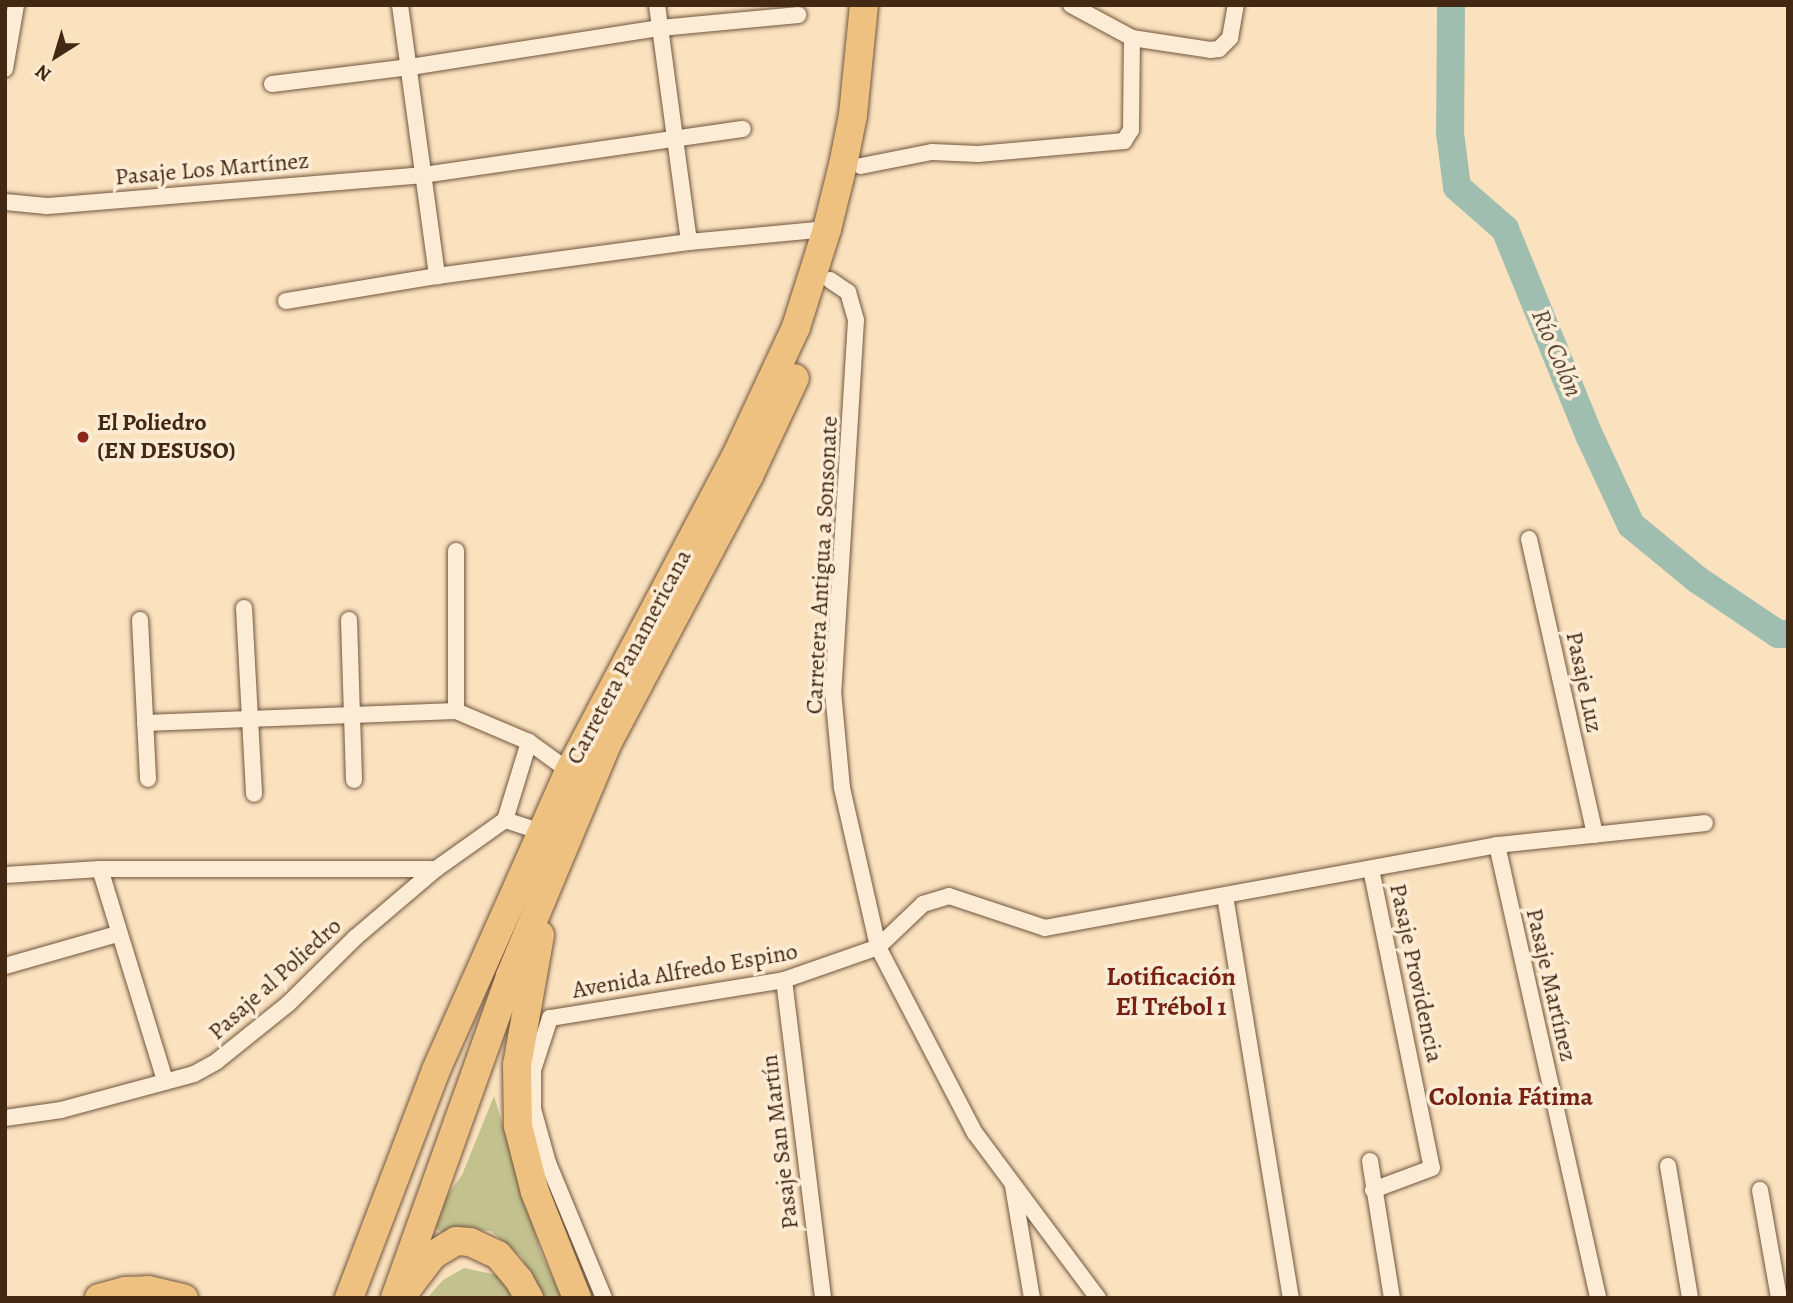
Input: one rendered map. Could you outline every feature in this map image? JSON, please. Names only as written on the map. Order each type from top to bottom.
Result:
[{"type":"highway","name":"Carretera Panamericana","points":[[349,1298],[436,1070],[569,771],[755,419],[796,327],[827,229],[853,115],[864,5]]},
{"type":"highway","name":"Carretera Panamericana","points":[[395,1298],[454,1125],[550,879],[607,744],[778,416],[813,337],[862,166],[883,5]]},
{"type":"highway","points":[[550,879],[522,1027],[516,1102],[527,1170],[577,1298]]},
{"type":"highway","points":[[342,1298],[386,1198]]},
{"type":"highway","points":[[403,1298],[422,1266],[433,1255],[456,1241],[470,1242],[498,1255],[519,1280],[529,1298]]},
{"type":"highway","points":[[99,1298],[125,1291],[148,1290],[184,1298]]},
{"type":"street","points":[[5,69],[16,5]]},
{"type":"street","points":[[400,5],[437,276]]},
{"type":"street","points":[[657,5],[690,242]]},
{"type":"street","points":[[1071,5],[1132,38],[1210,50],[1219,49],[1230,38],[1236,5]]},
{"type":"street","points":[[272,84],[410,67],[660,29],[798,15]]},
{"type":"street","points":[[862,166],[932,152],[978,154],[1124,141],[1132,130],[1132,38]]},
{"type":"street","name":"Pasaje Los Martínez","points":[[5,202],[47,206],[423,175],[743,129]]},
{"type":"street","points":[[286,301],[437,276],[690,242],[827,229]]},
{"type":"street","name":"Carretera Antigua a Sonsonate","points":[[831,280],[848,292],[856,320],[833,691],[842,788],[878,947],[975,1133],[1098,1298]]},
{"type":"street","name":"Pasaje Luz","points":[[1529,539],[1595,835]]},
{"type":"street","points":[[456,551],[454,598],[457,711]]},
{"type":"street","points":[[244,608],[252,717],[254,794]]},
{"type":"street","points":[[139,620],[148,779]]},
{"type":"street","points":[[349,620],[354,780]]},
{"type":"street","points":[[145,723],[457,711],[529,742],[569,771]]},
{"type":"street","points":[[529,742],[505,820],[542,832]]},
{"type":"street","name":"Pasaje al Poliedro","points":[[5,1118],[61,1110],[194,1074],[217,1061],[288,1004],[356,937],[436,869],[505,820]]},
{"type":"street","points":[[878,947],[923,904],[949,896],[1045,929],[1497,845],[1705,823]]},
{"type":"street","name":"Pasaje Martínez","points":[[1497,845],[1598,1298]]},
{"type":"street","points":[[100,869],[117,934],[165,1080]]},
{"type":"street","points":[[5,875],[100,869],[436,869]]},
{"type":"street","name":"Pasaje Providencia","points":[[1371,869],[1432,1168],[1373,1190]]},
{"type":"street","points":[[1225,897],[1291,1298]]},
{"type":"street","points":[[5,966],[117,934]]},
{"type":"street","name":"Avenida Alfredo Espino","points":[[604,1298],[539,1135],[533,1109],[533,1070],[550,1018],[785,980],[878,947]]},
{"type":"street","name":"Pasaje San Martín","points":[[785,980],[823,1298]]},
{"type":"street","points":[[1370,1161],[1392,1298]]},
{"type":"street","points":[[1668,1166],[1690,1298]]},
{"type":"street","points":[[1012,1183],[1032,1298]]},
{"type":"street","points":[[1760,1190],[1779,1298]]},
{"type":"shaded area","points":[[494,1096],[541,1253],[562,1298],[545,1298],[521,1256],[491,1231],[465,1229],[442,1232],[427,1224],[462,1175]]},
{"type":"shaded area","points":[[464,1268],[497,1275],[514,1298],[427,1298],[443,1280]]},
{"type":"waterway","name":"Río Colón","points":[[1451,5],[1450,133],[1457,187],[1505,229],[1590,437],[1631,525],[1698,580],[1778,634],[1788,634]]},
{"type":"place","name":"El Poliedro (EN DESUSO)","points":[[83,437]]},
{"type":"district","name":"Lotificación El Trébol 1","points":[[1171,992]]},
{"type":"district","name":"Colonia Fátima","points":[[1511,1097]]}]
